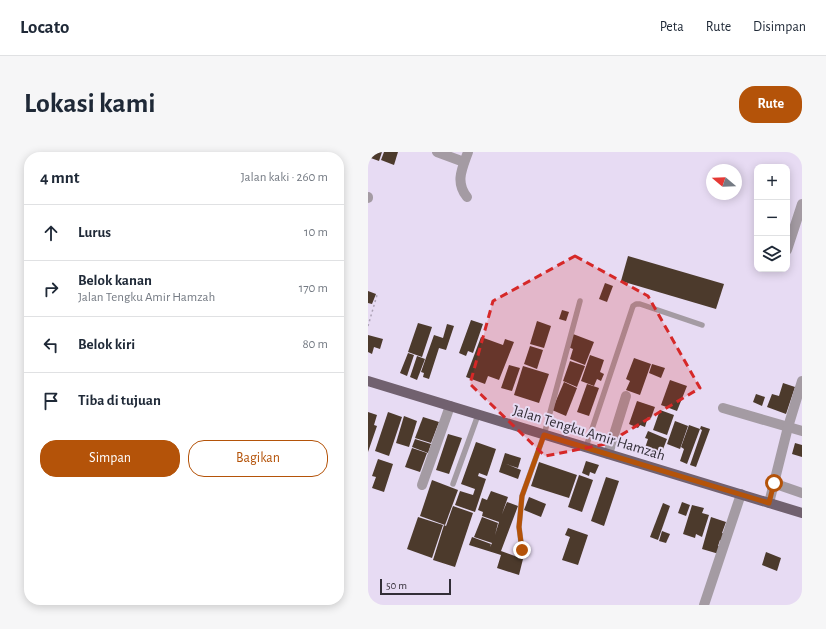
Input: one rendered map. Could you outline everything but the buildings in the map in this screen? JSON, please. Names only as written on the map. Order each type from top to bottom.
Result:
[{"type":"main road","name":"Jalan Tengku Amir Hamzah","points":[[368,382],[802,513]]},
{"type":"street","points":[[437,152],[464,162]]},
{"type":"street","points":[[467,197],[462,191],[460,176],[468,152]]},
{"type":"street","points":[[790,241],[802,204]]},
{"type":"street","points":[[769,503],[788,427],[802,381]]},
{"type":"street","points":[[608,454],[626,396]]},
{"type":"street","points":[[422,485],[450,406]]},
{"type":"street","points":[[723,408],[802,431]]},
{"type":"street","points":[[774,483],[802,493]]},
{"type":"street","points":[[704,605],[741,494]]},
{"type":"lane","points":[[522,550],[519,527],[522,496],[544,435],[580,301]]},
{"type":"lane","points":[[586,447],[633,306],[640,304],[702,325]]},
{"type":"lane","points":[[453,484],[478,415]]},
{"type":"path","points":[[368,326],[377,295]]},
{"type":"highlighted area","points":[[575,256],[648,296],[700,388],[606,444],[545,456],[470,384],[493,301]]},
{"type":"route","points":[[522,550],[519,527],[520,505],[544,435],[769,503],[774,483]]}]
